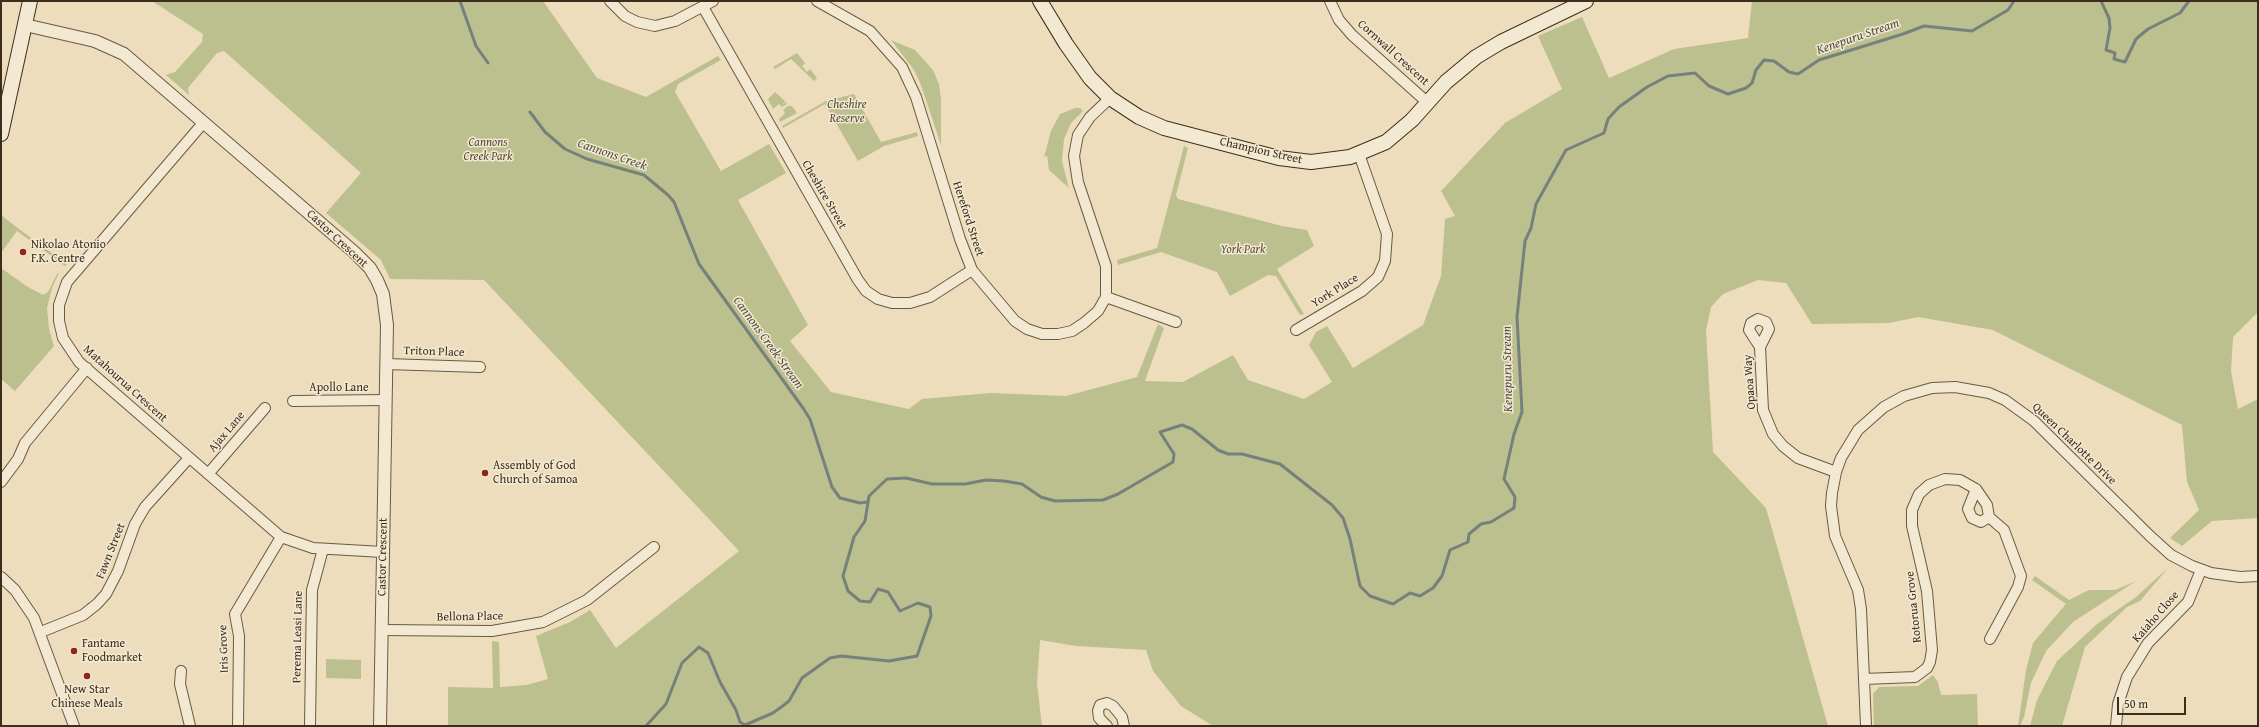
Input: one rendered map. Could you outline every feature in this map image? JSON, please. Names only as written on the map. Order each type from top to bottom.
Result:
[{"type":"main road","points":[[1,134],[30,1]]},
{"type":"main road","name":"Champion Street","points":[[1040,1],[1082,68],[1110,98],[1138,117],[1164,128],[1279,158],[1311,162],[1359,154],[1386,142],[1399,133],[1446,82],[1489,48],[1586,1]]},
{"type":"street","points":[[610,1],[625,16],[637,22],[655,26],[675,21],[713,1]]},
{"type":"street","name":"Hereford Street","points":[[816,1],[870,31],[902,67],[916,97],[960,239],[972,270],[1015,321],[1027,329],[1042,334],[1058,334],[1072,331],[1098,311],[1106,297]]},
{"type":"street","name":"Cornwall Crescent","points":[[1330,1],[1339,20],[1352,35],[1428,103]]},
{"type":"street","name":"Cheshire Street","points":[[704,7],[858,280],[866,291],[878,299],[892,303],[910,303],[930,297],[972,270]]},
{"type":"street","name":"Castor Crescent","points":[[25,26],[95,41],[114,48],[151,76],[350,249],[370,268],[377,280],[386,308],[386,400],[380,726]]},
{"type":"street","points":[[1110,98],[1090,117],[1078,135],[1074,156],[1078,182],[1106,266],[1106,297],[1176,322]]},
{"type":"street","name":"Matahourua Crescent","points":[[204,122],[77,269],[64,289],[59,305],[60,329],[68,348],[87,368],[281,537],[304,546],[323,549],[383,552]]},
{"type":"street","name":"York Place","points":[[1296,330],[1362,291],[1378,277],[1386,261],[1387,234],[1359,154]]},
{"type":"street","name":"Opaoa Way","points":[[1760,347],[1763,410],[1773,434],[1783,446],[1798,458],[1836,472]]},
{"type":"street","name":"Triton Place","points":[[386,364],[480,367]]},
{"type":"street","points":[[1,482],[18,459],[25,443],[87,368]]},
{"type":"street","name":"Queen Charlotte Drive","points":[[1866,726],[1860,600],[1854,579],[1839,548],[1832,521],[1832,493],[1836,472],[1848,444],[1858,430],[1884,407],[1904,396],[1942,387],[1971,389],[1989,393],[2019,409],[2034,422],[2159,545],[2182,562],[2201,570],[2227,576],[2258,576]]},
{"type":"street","name":"Apollo Lane","points":[[293,401],[386,400]]},
{"type":"street","name":"Ajax Lane","points":[[208,474],[265,408]]},
{"type":"street","name":"Fawn Street","points":[[41,632],[82,614],[97,604],[106,594],[118,571],[135,524],[145,507],[189,458]]},
{"type":"street","name":"Rotorua Grove","points":[[1864,679],[1915,677],[1926,668],[1930,662],[1932,650],[1927,591],[1912,526],[1912,510],[1919,494],[1936,481],[1952,479],[1960,480],[1976,489],[1987,505],[1989,517],[2004,530],[2021,576],[2018,587],[1990,639]]},
{"type":"street","points":[[1976,489],[1969,503],[1969,513],[1976,521],[1981,522],[1989,517]]},
{"type":"street","name":"Iris Grove","points":[[238,726],[239,629],[235,614],[281,537]]},
{"type":"street","name":"Bellona Place","points":[[382,630],[492,631],[543,622],[566,612],[586,600],[654,547]]},
{"type":"street","name":"Perema Leasi Lane","points":[[310,726],[312,590],[323,549]]},
{"type":"street","name":"Kaiaho Close","points":[[2116,726],[2119,700],[2127,677],[2148,643],[2188,602],[2201,570]]},
{"type":"street","points":[[1,577],[15,590],[26,604],[41,632],[74,726]]},
{"type":"street","points":[[181,671],[180,684],[190,726]]},
{"type":"street","points":[[1107,726],[1099,718],[1098,712],[1100,706],[1107,703],[1113,706],[1122,717],[1124,726]]},
{"type":"green space","name":"Cannons Creek Park","points":[[152,1],[543,1],[597,78],[646,97],[718,56],[721,60],[678,84],[675,92],[721,171],[769,144],[786,173],[738,200],[808,325],[790,341],[831,392],[909,409],[922,399],[991,393],[1066,396],[1137,377],[1158,324],[1164,328],[1145,381],[1183,382],[1233,355],[1248,380],[1304,399],[1332,382],[1309,345],[1316,332],[1327,326],[1353,368],[1423,325],[1441,276],[1445,219],[1455,216],[1441,191],[1505,123],[1562,89],[1538,36],[1582,17],[1609,78],[1674,49],[1748,38],[1752,1],[2258,1],[2258,312],[2233,337],[2231,371],[2238,409],[2258,399],[2258,518],[2212,521],[2182,546],[2170,538],[2199,510],[2187,482],[2182,425],[1993,330],[1918,317],[1889,323],[1812,324],[1786,283],[1758,280],[1723,294],[1711,307],[1706,331],[1713,452],[1766,508],[1828,726],[1213,726],[1181,706],[1153,671],[1146,650],[1076,646],[1040,640],[1037,683],[1042,726],[448,726],[448,687],[493,688],[492,641],[499,642],[500,687],[527,685],[548,679],[536,636],[570,622],[590,610],[616,648],[739,551],[484,280],[390,279],[381,260],[326,213],[361,173],[224,51],[217,53],[188,88],[189,95],[166,75],[175,72],[202,42],[203,34]]},
{"type":"green space","points":[[891,40],[915,50],[933,70],[939,84],[941,99],[941,145],[921,85],[914,70]]},
{"type":"green space","points":[[797,53],[805,63],[802,66],[807,72],[810,69],[817,78],[814,81],[791,59],[775,69],[773,67]]},
{"type":"green space","points":[[775,92],[785,101],[782,105],[786,102],[787,104],[782,107],[779,104],[773,109],[768,99]]},
{"type":"green space","name":"Cheshire Reserve","points":[[854,94],[881,142],[917,132],[918,136],[884,146],[858,161],[825,104],[783,128],[782,126],[826,101]]},
{"type":"green space","points":[[788,106],[792,106],[797,113],[780,122],[779,119],[785,113],[783,110]]},
{"type":"green space","points":[[1075,108],[1080,108],[1083,111],[1071,123],[1064,139],[1062,161],[1069,188],[1049,170],[1047,156],[1044,157],[1051,131],[1060,114]]},
{"type":"green space","name":"York Park","points":[[1184,146],[1188,148],[1176,195],[1178,199],[1282,226],[1307,230],[1314,246],[1277,269],[1304,314],[1300,315],[1276,276],[1268,275],[1230,296],[1217,272],[1161,252],[1118,265],[1117,260],[1157,248]]},
{"type":"green space","points":[[1,215],[67,264],[65,266],[17,231],[1,253]]},
{"type":"green space","points":[[1,268],[28,287],[43,295],[48,292],[57,274],[59,273],[52,288],[47,308],[49,329],[54,346],[15,391],[1,379]]},
{"type":"green space","points":[[2168,568],[2140,601],[2127,607],[2085,647],[2062,726],[2030,726],[2037,700],[2057,661],[2097,624],[2136,597]]},
{"type":"green space","points":[[2035,576],[2069,600],[2089,590],[2115,590],[2136,581],[2073,622],[2046,651],[2031,683],[2024,717],[2020,726],[2018,726],[2026,670],[2033,643],[2066,604],[2032,580]]},
{"type":"green space","points":[[326,659],[361,660],[361,679],[326,678]]},
{"type":"green space","points":[[1933,675],[1938,682],[1941,695],[1977,694],[1978,726],[1874,726],[1873,694],[1879,687],[1918,686]]},
{"type":"waterway","name":"Cannons Creek","points":[[460,1],[476,46],[488,63]]},
{"type":"waterway","name":"Kenepuru Stream","points":[[646,726],[666,704],[682,663],[699,647],[708,653],[720,682],[736,710],[740,722],[745,725],[773,713],[784,705],[789,701],[802,678],[830,658],[841,656],[889,661],[917,656],[931,616],[930,607],[918,603],[900,611],[888,592],[878,589],[870,602],[860,601],[848,591],[843,576],[854,537],[865,521],[869,496],[887,479],[906,478],[932,484],[965,484],[986,480],[1004,481],[1022,484],[1041,497],[1055,501],[1103,500],[1118,494],[1173,462],[1174,454],[1160,432],[1182,425],[1192,429],[1218,450],[1228,454],[1242,454],[1280,464],[1332,505],[1343,518],[1350,539],[1360,586],[1370,596],[1393,604],[1410,593],[1420,596],[1433,588],[1442,576],[1450,550],[1468,542],[1469,534],[1481,524],[1491,522],[1514,508],[1515,497],[1504,479],[1514,434],[1522,412],[1517,317],[1525,241],[1531,228],[1536,204],[1566,150],[1604,133],[1608,119],[1619,107],[1647,87],[1668,76],[1695,73],[1709,86],[1728,94],[1746,88],[1752,83],[1756,70],[1764,60],[1774,61],[1789,72],[1798,74],[1819,60],[1924,26],[1972,31],[2008,10],[2014,1]]},
{"type":"waterway","name":"Kenepuru Stream","points":[[2101,1],[2109,18],[2110,28],[2106,50],[2115,53],[2114,59],[2125,62],[2136,39],[2148,29],[2180,13],[2189,1]]},
{"type":"waterway","name":"Cannons Creek Stream","points":[[530,112],[545,132],[565,149],[587,159],[644,175],[668,195],[674,202],[699,264],[810,419],[832,487],[840,498],[860,503],[867,502]]},
{"type":"place","name":"Nikolao Atonio F.K. Centre","points":[[23,252]]},
{"type":"place","name":"Assembly of God Church of Samoa","points":[[485,473]]},
{"type":"place","name":"Fantame Foodmarket","points":[[74,651]]},
{"type":"place","name":"New Star Chinese Meals","points":[[87,676]]}]
